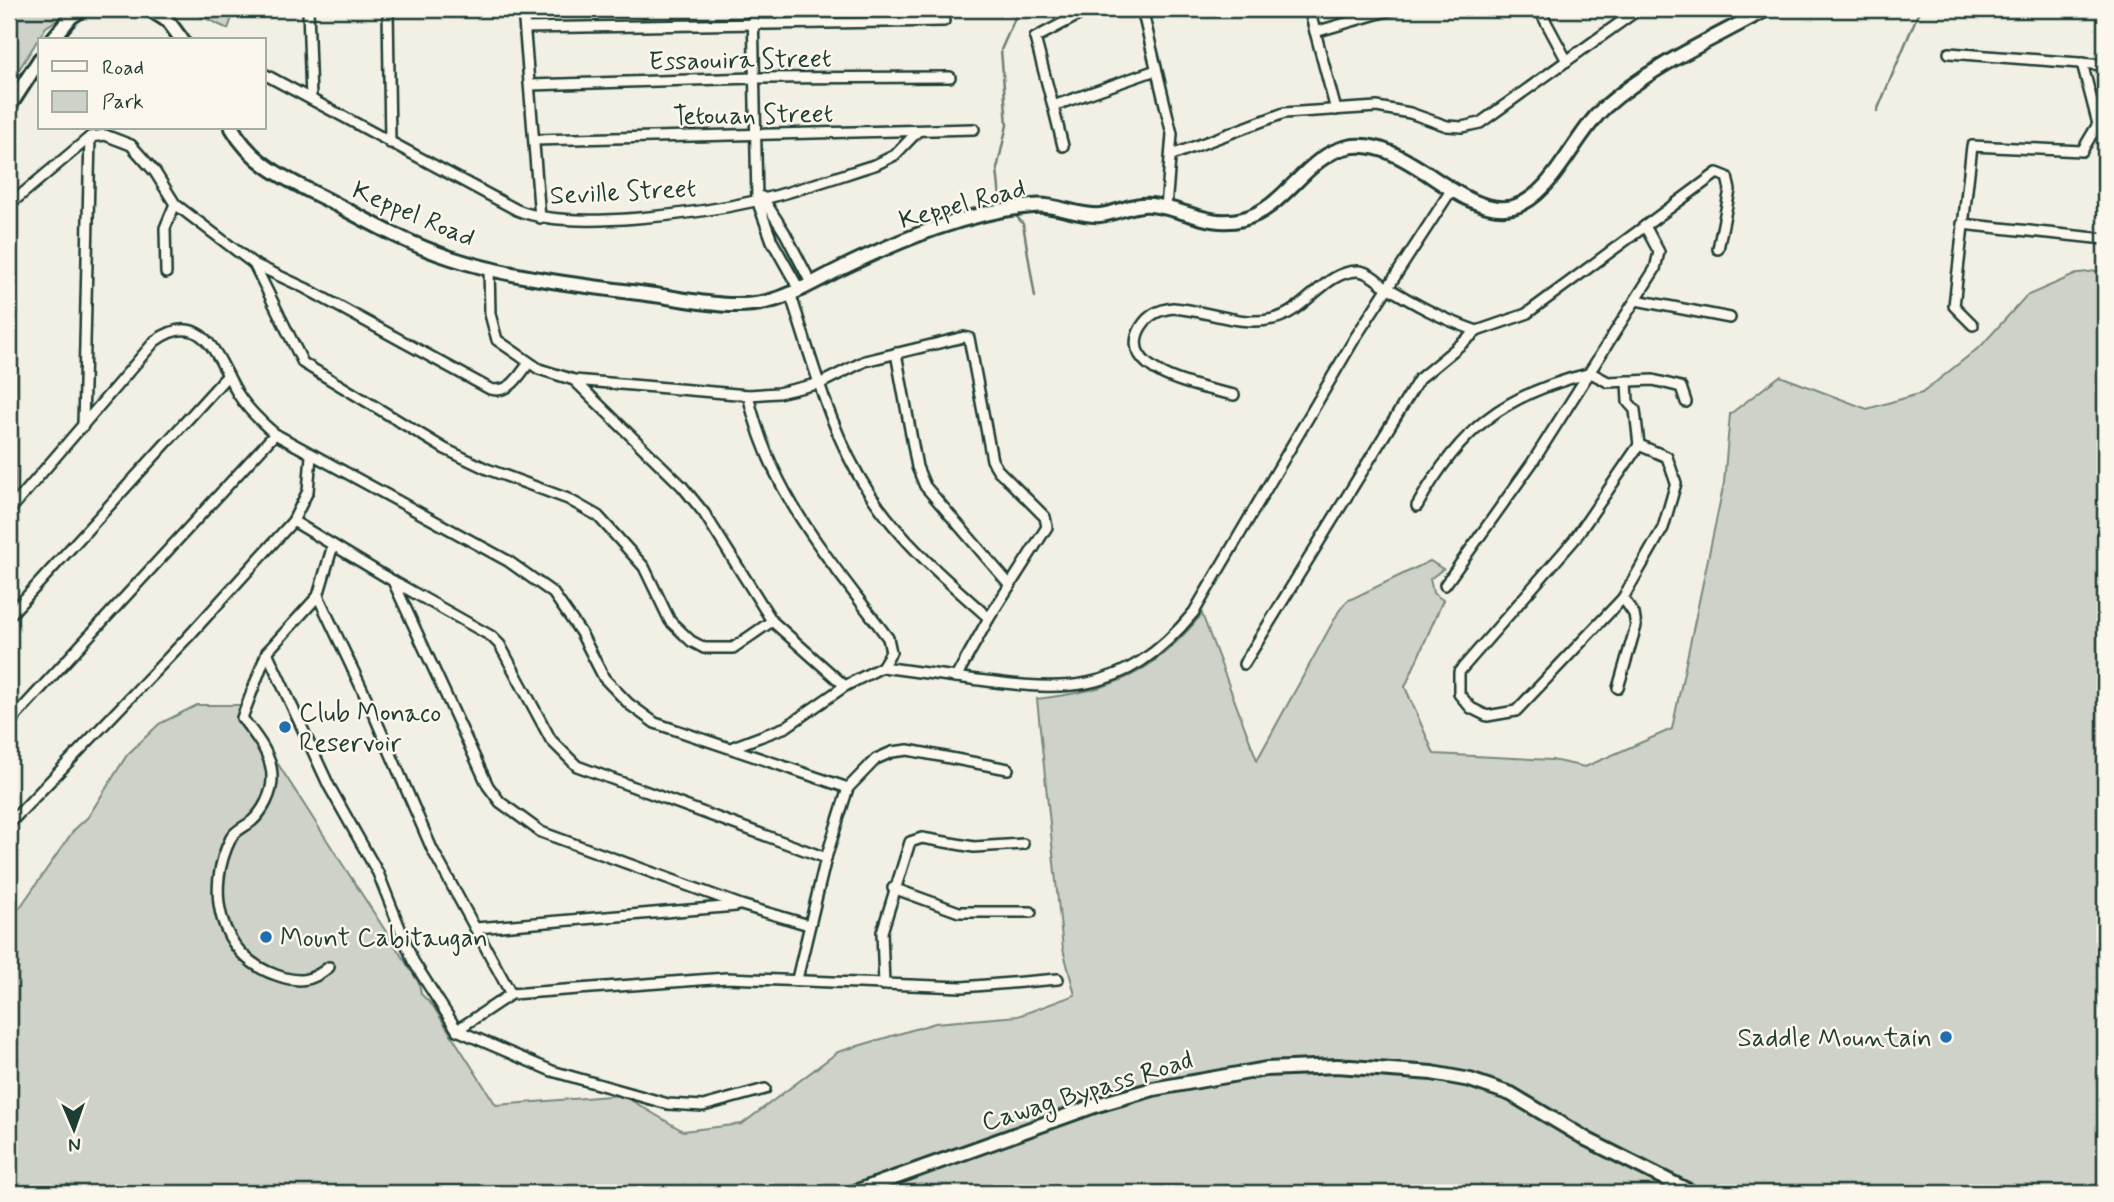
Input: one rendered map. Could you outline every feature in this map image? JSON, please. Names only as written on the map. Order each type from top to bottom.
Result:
[{"type":"street","points":[[54,38],[71,17],[83,9]]},
{"type":"street","points":[[149,9],[168,21],[181,38]]},
{"type":"street","points":[[308,9],[311,99]]},
{"type":"street","points":[[388,9],[390,143]]},
{"type":"street","points":[[523,9],[540,218]]},
{"type":"street","points":[[752,9],[759,196],[772,241],[794,291],[821,383],[854,466],[868,491],[925,560],[989,618]]},
{"type":"street","points":[[1063,146],[1035,43],[1037,35],[1090,9]]},
{"type":"street","points":[[1142,9],[1169,116],[1172,155],[1166,208]]},
{"type":"street","points":[[1309,9],[1336,110]]},
{"type":"street","points":[[1315,32],[1394,9]]},
{"type":"street","points":[[1539,9],[1567,61]]},
{"type":"street","points":[[1172,155],[1284,113],[1377,107],[1462,127],[1492,116],[1639,9]]},
{"type":"street","name":"Keppel Road","points":[[233,130],[249,154],[268,169],[414,243],[453,259],[489,268],[724,304],[762,303],[930,230],[1002,211],[1049,205],[1098,215],[1139,205],[1166,208],[1221,222],[1250,217],[1269,207],[1331,152],[1351,146],[1380,146],[1452,189],[1493,209],[1514,206],[1534,198],[1582,131],[1604,108],[1631,87],[1767,9]]},
{"type":"street","points":[[525,28],[944,22]]},
{"type":"street","points":[[1949,53],[2105,65]]},
{"type":"street","points":[[9,107],[38,62]]},
{"type":"street","points":[[1973,325],[1954,306],[1972,146],[2081,151],[2098,124],[2082,63]]},
{"type":"street","points":[[1053,106],[1156,70]]},
{"type":"street","name":"Seville Street","points":[[266,75],[390,143],[517,209],[540,218],[645,215],[759,196],[877,164],[895,155],[918,131]]},
{"type":"street","name":"Essaouira Street","points":[[530,85],[754,78],[950,77]]},
{"type":"street","name":"Tetouan Street","points":[[534,140],[974,129]]},
{"type":"street","points":[[9,511],[10,203],[90,137],[105,135],[131,145],[155,172],[175,204],[254,264],[305,288],[490,389],[499,391],[509,387],[529,363]]},
{"type":"street","points":[[83,426],[90,137]]},
{"type":"street","points":[[1244,664],[1419,379],[1477,331],[1526,314],[1717,173],[1727,177],[1730,190],[1718,249]]},
{"type":"street","points":[[882,667],[1034,687],[1084,684],[1140,662],[1176,634],[1194,612],[1355,338],[1452,189]]},
{"type":"street","points":[[759,196],[811,283]]},
{"type":"street","points":[[166,274],[164,228],[175,204]]},
{"type":"street","points":[[1962,225],[2105,239]]},
{"type":"street","points":[[1445,585],[1532,463],[1655,269],[1659,253],[1645,226]]},
{"type":"street","points":[[254,264],[303,363],[454,454],[568,499],[598,516],[644,567],[670,621],[691,641],[704,648],[733,648],[772,621]]},
{"type":"street","points":[[489,268],[492,328],[498,340],[529,363],[574,380],[748,395],[778,393],[821,383],[865,361],[969,338],[992,460],[1048,522],[956,677]]},
{"type":"street","points":[[1234,395],[1183,383],[1150,367],[1140,354],[1138,341],[1140,329],[1148,317],[1162,309],[1173,308],[1244,321],[1273,319],[1293,312],[1331,281],[1347,272],[1363,271],[1429,314],[1477,331]]},
{"type":"street","points":[[1636,300],[1730,318]]},
{"type":"street","points":[[9,511],[147,350],[172,330],[190,330],[203,337],[246,406],[275,434],[526,571],[564,606],[598,668],[629,704],[655,723],[673,731],[733,747],[848,788]]},
{"type":"street","points":[[896,354],[917,467],[925,486],[1010,585]]},
{"type":"street","points":[[1417,506],[1468,433],[1481,421],[1521,398],[1564,379],[1591,373],[1608,382],[1653,380],[1681,387],[1686,402]]},
{"type":"street","points":[[9,616],[228,375]]},
{"type":"street","points":[[574,380],[697,504],[722,539],[772,621],[845,686]]},
{"type":"street","points":[[1628,381],[1628,402],[1635,411],[1639,445],[1574,540],[1459,672],[1459,694],[1471,708],[1487,716],[1516,711],[1623,598],[1663,528],[1676,483],[1667,457],[1639,445]]},
{"type":"street","points":[[733,747],[763,737],[801,719],[845,686],[882,667],[891,652],[888,638],[785,496],[762,447],[748,395]]},
{"type":"street","points":[[9,723],[275,434]]},
{"type":"street","points":[[9,824],[188,637],[293,521],[308,491],[311,456]]},
{"type":"street","points":[[293,521],[491,636],[500,645],[551,740],[577,766],[826,858]]},
{"type":"street","points":[[329,967],[315,979],[290,980],[262,970],[244,959],[233,945],[219,912],[218,871],[233,835],[253,820],[267,801],[272,778],[267,752],[242,718],[267,652],[318,596],[333,545]]},
{"type":"street","points":[[393,581],[488,786],[500,802],[541,832],[741,905],[809,925]]},
{"type":"street","points":[[318,596],[371,708],[432,849],[511,994]]},
{"type":"street","points":[[1618,688],[1636,626],[1634,614],[1623,598]]},
{"type":"street","points":[[267,652],[329,786],[378,873],[413,961],[457,1030],[552,1070],[668,1104],[703,1106],[765,1089]]},
{"type":"street","points":[[797,979],[826,858],[848,788],[876,759],[892,752],[908,750],[1008,769]]},
{"type":"street","points":[[884,985],[882,932],[906,848],[916,839],[929,838],[986,847],[1023,844]]},
{"type":"street","points":[[893,888],[959,912],[1031,912]]},
{"type":"street","points":[[476,928],[741,905]]},
{"type":"street","points":[[457,1030],[511,994],[692,979],[797,979],[962,987],[1058,979]]},
{"type":"street","name":"Cawag Bypass Road","points":[[852,1193],[1097,1105],[1153,1088],[1266,1069],[1337,1066],[1432,1073],[1470,1080],[1511,1094],[1588,1140],[1693,1193]]},
{"type":"green space","points":[[9,9],[74,9],[46,27],[9,85]]},
{"type":"green space","points":[[187,9],[235,9],[228,29]]},
{"type":"green space","points":[[2105,270],[2105,1193],[9,1193],[9,915],[14,916],[74,830],[88,817],[127,755],[159,724],[197,705],[240,705],[419,983],[421,994],[433,1006],[496,1105],[622,1095],[683,1131],[742,1124],[838,1052],[935,1023],[1018,1016],[1075,995],[1063,949],[1037,699],[1089,690],[1130,676],[1166,652],[1202,614],[1257,760],[1347,601],[1430,561],[1443,569],[1430,579],[1433,593],[1443,600],[1405,687],[1434,754],[1552,760],[1585,767],[1672,729],[1724,483],[1730,414],[1780,376],[1867,409],[1922,393],[1982,345],[2026,296],[2079,273]]},
{"type":"waterway","points":[[1006,205],[1000,198],[997,169],[1007,125],[1001,50],[1019,9]]},
{"type":"waterway","points":[[1877,111],[1920,9]]},
{"type":"waterway","points":[[1013,212],[1023,224],[1035,297]]},
{"type":"place","name":"Club Monaco Reservoir","points":[[285,727]]},
{"type":"place","name":"Mount Cabitaugan","points":[[266,937]]},
{"type":"place","name":"Saddle Mountain","points":[[1946,1037]]}]
